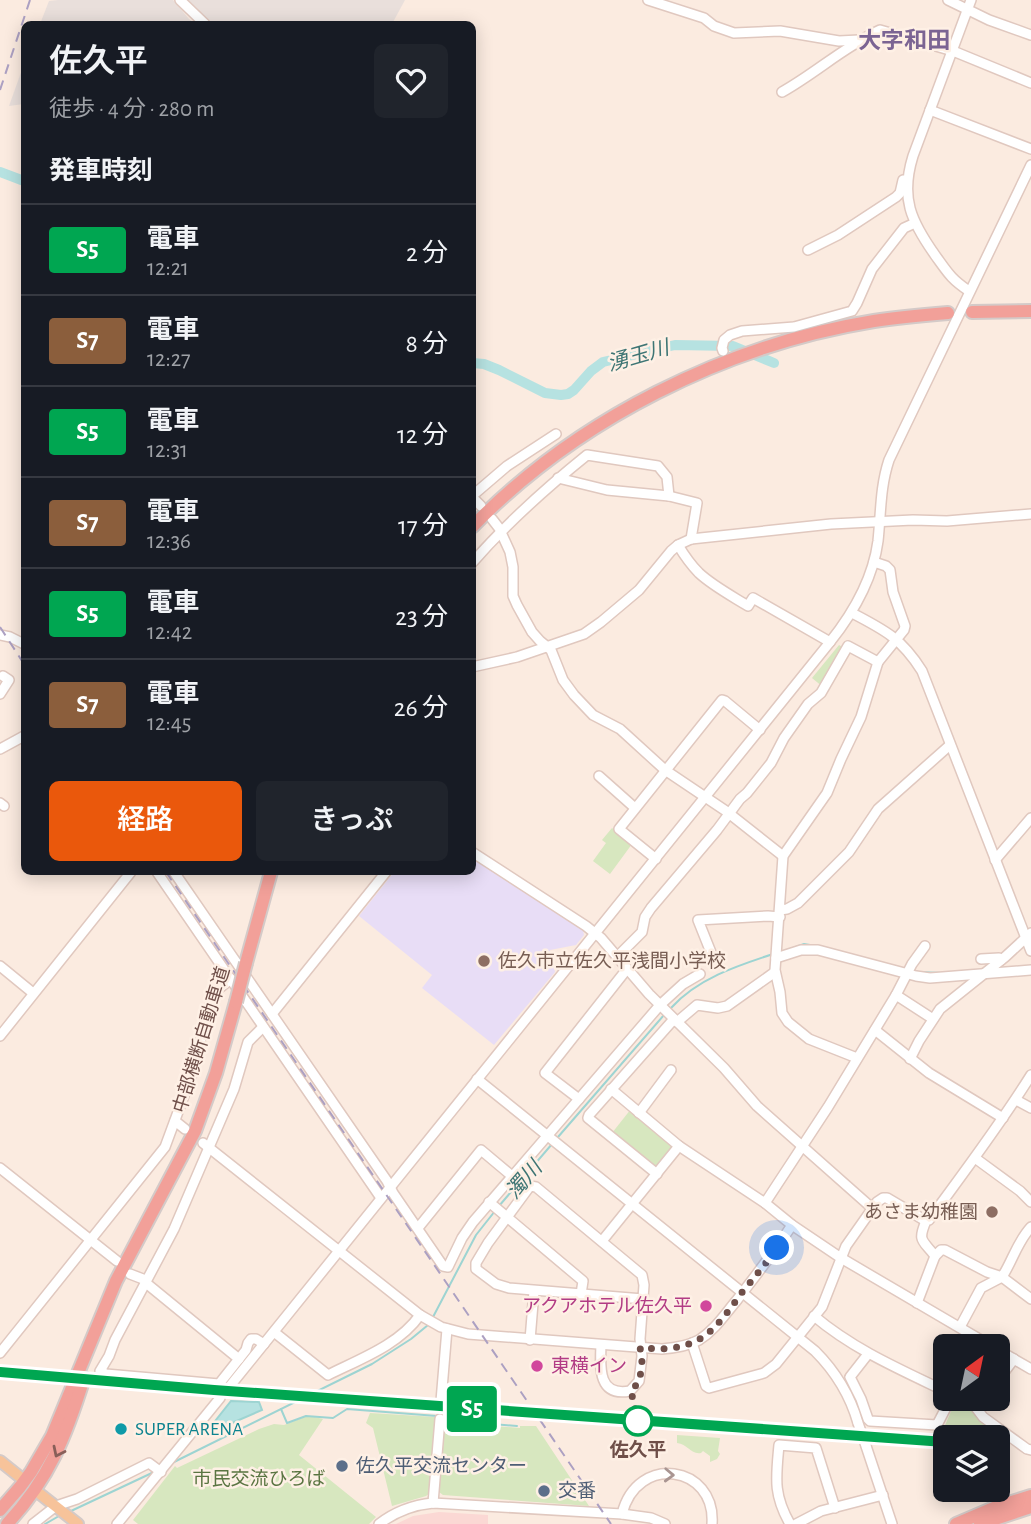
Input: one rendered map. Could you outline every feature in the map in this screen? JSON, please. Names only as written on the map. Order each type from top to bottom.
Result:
[{"type":"highway","points":[[972,312],[1031,311]]},
{"type":"highway","points":[[476,523],[529,476],[604,423],[671,386],[725,350],[766,347],[873,321],[948,313]]},
{"type":"highway","name":"中部横断自動車道","points":[[0,1510],[20,1487],[52,1436],[116,1281],[195,1131],[214,1080],[270,875]]},
{"type":"highway","name":"中部横断自動車道","points":[[7,1524],[42,1480],[63,1441],[92,1355],[133,1250]]},
{"type":"highway","points":[[956,1524],[1031,1496]]},
{"type":"highway","points":[[980,1524],[1017,1518],[1031,1507]]},
{"type":"main road","points":[[1,1463],[20,1477]]},
{"type":"main road","points":[[40,1494],[76,1522]]},
{"type":"street","points":[[180,0],[202,21]]},
{"type":"street","points":[[648,0],[704,18],[714,26],[734,33],[780,31],[839,41],[859,40]]},
{"type":"street","points":[[948,0],[970,5],[989,20],[1031,36]]},
{"type":"street","points":[[969,291],[951,277],[919,232],[909,200],[908,178],[930,110],[970,5]]},
{"type":"street","points":[[782,92],[859,40],[880,30],[953,51],[1031,83]]},
{"type":"street","points":[[930,110],[1031,149]]},
{"type":"street","points":[[230,1387],[852,613],[874,562],[881,491],[888,460],[1031,165]]},
{"type":"street","points":[[808,250],[838,235],[896,197],[900,193],[903,180],[908,178]]},
{"type":"street","points":[[725,350],[730,335],[742,331],[794,327],[852,312],[872,269],[904,228],[915,223]]},
{"type":"street","points":[[476,493],[550,434]]},
{"type":"street","points":[[476,558],[499,532],[587,455],[659,466],[667,477],[669,496]]},
{"type":"street","points":[[558,478],[607,491],[669,496],[697,503],[691,539]]},
{"type":"street","points":[[476,500],[481,506]]},
{"type":"street","points":[[476,666],[517,657],[584,634],[639,590],[678,545],[691,539],[786,528],[914,520],[947,521],[1031,513]]},
{"type":"street","points":[[492,519],[510,552],[513,592],[517,605],[532,632],[553,654],[568,688],[585,708],[599,719],[620,729],[665,770],[729,814],[783,856]]},
{"type":"street","points":[[678,545],[701,575],[748,606],[753,598],[878,662]]},
{"type":"street","points":[[857,1058],[809,1040],[788,1022],[782,1013],[775,972],[783,856],[827,793],[861,717],[878,662],[905,626],[893,592],[890,570],[874,562]]},
{"type":"street","points":[[852,613],[897,639],[922,671],[995,860],[1028,935],[1031,951]]},
{"type":"street","points":[[0,635],[10,636],[21,642]]},
{"type":"street","points":[[617,957],[642,932],[645,918],[651,908],[771,763],[784,738],[808,704],[821,693],[848,646]]},
{"type":"street","points":[[0,694],[9,680]]},
{"type":"street","points":[[656,859],[619,829],[665,770],[722,700],[760,730]]},
{"type":"street","points":[[0,748],[21,738]]},
{"type":"street","points":[[714,960],[698,920],[768,916],[798,903],[849,852],[878,809],[950,745]]},
{"type":"street","points":[[599,776],[635,808]]},
{"type":"street","points":[[995,860],[1031,818]]},
{"type":"street","points":[[476,855],[595,934],[757,1106],[872,1208]]},
{"type":"street","points":[[0,1035],[129,875]]},
{"type":"street","points":[[160,875],[381,1198]]},
{"type":"street","points":[[176,875],[443,1266],[448,1267],[467,1230],[512,1176],[549,1137],[661,1005],[683,984],[700,974]]},
{"type":"street","points":[[272,1014],[384,875]]},
{"type":"street","points":[[910,1059],[940,1010],[1028,935]]},
{"type":"street","points":[[765,1203],[828,1107],[925,946]]},
{"type":"street","points":[[776,953],[818,950],[909,970],[930,978],[1031,970]]},
{"type":"street","points":[[982,960],[999,958],[999,962]]},
{"type":"street","points":[[0,966],[33,993]]},
{"type":"street","points":[[579,1099],[545,1073],[627,969]]},
{"type":"street","points":[[657,1174],[588,1118],[589,1115],[674,1018],[697,1005],[719,1007],[731,1004],[775,972]]},
{"type":"street","points":[[0,1353],[165,1147],[192,1074],[208,1010],[217,990],[231,979]]},
{"type":"street","points":[[896,995],[933,1018]]},
{"type":"street","points":[[263,1027],[248,1042],[234,1089],[206,1145],[174,1229],[100,1371],[219,1384],[251,1339],[264,1344]]},
{"type":"street","points":[[875,1030],[929,1073],[1003,1118]]},
{"type":"street","points":[[639,1113],[671,1070]]},
{"type":"street","points":[[935,1256],[921,1238],[926,1221],[975,1158],[1031,1075]]},
{"type":"street","points":[[477,1079],[827,1364],[839,1379],[851,1403],[892,1524]]},
{"type":"street","points":[[611,1089],[679,1146],[765,1203],[792,1225],[841,1258],[971,1334]]},
{"type":"street","points":[[1016,1100],[1031,1108]]},
{"type":"street","points":[[175,1121],[185,1129]]},
{"type":"street","points":[[206,1145],[422,1316],[447,1329],[468,1334],[640,1348],[672,1348],[692,1343],[716,1326],[763,1268],[792,1225]]},
{"type":"street","points":[[602,1241],[679,1146]]},
{"type":"street","points":[[418,1228],[481,1150],[512,1176]]},
{"type":"street","points":[[975,1158],[1031,1202]]},
{"type":"street","points":[[0,1168],[117,1261]]},
{"type":"street","points":[[601,1345],[603,1380],[612,1390],[626,1392],[636,1387],[642,1356],[640,1348],[644,1285],[642,1275],[536,1187],[530,1186],[503,1214],[476,1263],[476,1269],[496,1284],[534,1291],[643,1298]]},
{"type":"street","points":[[692,1343],[709,1388],[768,1370],[776,1364],[824,1301],[846,1246],[880,1199],[885,1198],[926,1221]]},
{"type":"street","points":[[491,1203],[583,1281],[581,1294]]},
{"type":"street","points":[[960,1327],[981,1288],[1002,1277],[1021,1238],[1031,1227]]},
{"type":"street","points":[[918,1303],[935,1256],[941,1250],[1002,1277],[1031,1298]]},
{"type":"street","points":[[130,1274],[143,1279],[239,1359]]},
{"type":"street","points":[[530,1340],[534,1291]]},
{"type":"street","points":[[274,1332],[328,1375],[384,1346],[422,1316]]},
{"type":"street","points":[[814,1316],[868,1354],[933,1385]]},
{"type":"street","points":[[441,1401],[447,1329]]},
{"type":"street","points":[[868,1354],[850,1377],[870,1421],[937,1425],[944,1411]]},
{"type":"street","points":[[1010,1357],[1031,1369]]},
{"type":"street","points":[[1010,1364],[1014,1359]]},
{"type":"street","points":[[117,1524],[220,1398]]},
{"type":"street","points":[[981,1411],[983,1417],[1031,1450]]},
{"type":"street","points":[[433,1503],[440,1419]]},
{"type":"street","points":[[790,1524],[776,1491],[779,1445],[816,1448],[835,1507]]},
{"type":"street","points":[[33,1524],[58,1508],[149,1463],[159,1474]]},
{"type":"street","points":[[622,1514],[626,1499],[640,1483],[656,1475],[678,1474],[695,1483],[707,1498],[712,1509],[712,1524]]},
{"type":"street","points":[[796,1524],[821,1511],[883,1495]]},
{"type":"street","points":[[379,1524],[400,1511],[433,1503],[622,1514],[651,1518],[665,1524]]},
{"type":"shaded area","points":[[173,0],[192,21],[41,21],[49,1]]},
{"type":"shaded area","points":[[186,0],[405,0],[394,21],[210,21]]},
{"type":"shaded area","points":[[21,72],[21,104],[9,106]]},
{"type":"shaded area","name":"佐久市立佐久平浅間小学校","points":[[476,860],[583,930],[584,935],[576,945],[550,950],[555,972],[494,1045],[422,988],[432,975],[359,916],[392,875],[476,875]]},
{"type":"shaded area","points":[[439,1512],[488,1515],[488,1524],[396,1524],[413,1516]]},
{"type":"green space","points":[[839,645],[844,648],[823,687],[812,678]]},
{"type":"green space","points":[[612,828],[632,844],[610,874],[593,861],[606,843],[602,840]]},
{"type":"green space","points":[[631,1109],[673,1143],[673,1147],[658,1166],[653,1167],[612,1133]]},
{"type":"green space","points":[[951,1411],[973,1411],[987,1425],[945,1425]]},
{"type":"green space","points":[[370,1413],[436,1417],[434,1455],[443,1448],[445,1418],[466,1419],[481,1425],[520,1428],[536,1426],[589,1506],[443,1495],[439,1492],[442,1454],[432,1461],[430,1493],[392,1506],[373,1428],[366,1423]]},
{"type":"green space","name":"市民交流ひろば","points":[[311,1416],[323,1419],[299,1455],[376,1517],[369,1524],[138,1524],[133,1520],[175,1466],[177,1468],[259,1429],[274,1424],[284,1425]]},
{"type":"green space","points":[[677,1435],[720,1438],[720,1454],[710,1462],[710,1456],[703,1451],[695,1452],[677,1443]]},
{"type":"water","points":[[231,1401],[259,1402],[262,1410],[211,1432],[208,1430]]},
{"type":"waterway","name":"湧玉川","points":[[0,172],[21,180]]},
{"type":"waterway","name":"湧玉川","points":[[476,363],[499,370],[545,393],[561,395],[574,390],[603,362],[675,345],[733,346],[774,363]]},
{"type":"waterway","name":"濁川","points":[[782,952],[804,944],[810,945]]},
{"type":"waterway","name":"濁川","points":[[671,1008],[705,981],[773,954]]},
{"type":"waterway","name":"濁川","points":[[917,972],[943,973]]},
{"type":"waterway","name":"濁川","points":[[558,1137],[664,1015]]},
{"type":"waterway","name":"濁川","points":[[499,1206],[552,1144]]},
{"type":"waterway","name":"濁川","points":[[433,1317],[476,1235],[495,1211]]},
{"type":"waterway","name":"濁川","points":[[172,1463],[372,1364],[428,1325]]},
{"type":"waterway","points":[[281,1409],[287,1423],[306,1416],[333,1418],[347,1409],[437,1416]]},
{"type":"waterway","points":[[443,1416],[517,1426]]},
{"type":"waterway","name":"濁川","points":[[71,1511],[154,1472]]},
{"type":"waterway","name":"濁川","points":[[45,1524],[59,1516]]},
{"type":"railway","points":[[23,21],[30,0]]},
{"type":"railway","points":[[0,90],[21,27]]},
{"type":"railway","points":[[0,627],[21,659]]},
{"type":"railway","points":[[168,875],[611,1524]]},
{"type":"railway","points":[[0,1374],[484,1413],[933,1444]]},
{"type":"train","name":"S5","points":[[0,1372],[214,1390],[933,1441]]},
{"type":"place","name":"佐久市立佐久平浅間小学校","points":[[484,961]]},
{"type":"place","name":"あさま幼稚園","points":[[992,1212]]},
{"type":"place","name":"アクアホテル佐久平","points":[[706,1306]]},
{"type":"place","name":"東横イン","points":[[537,1366]]},
{"type":"place","name":"佐久平","points":[[638,1421]]},
{"type":"place","name":"SUPER ARENA","points":[[121,1429]]},
{"type":"place","name":"佐久平交流センター","points":[[342,1466]]},
{"type":"place","name":"交番","points":[[544,1491]]},
{"type":"district","name":"大字和田","points":[[904,41]]},
{"type":"route","points":[[638,1421],[631,1391],[639,1381],[642,1356],[640,1348],[682,1347],[705,1336],[721,1320],[777,1248]]}]
